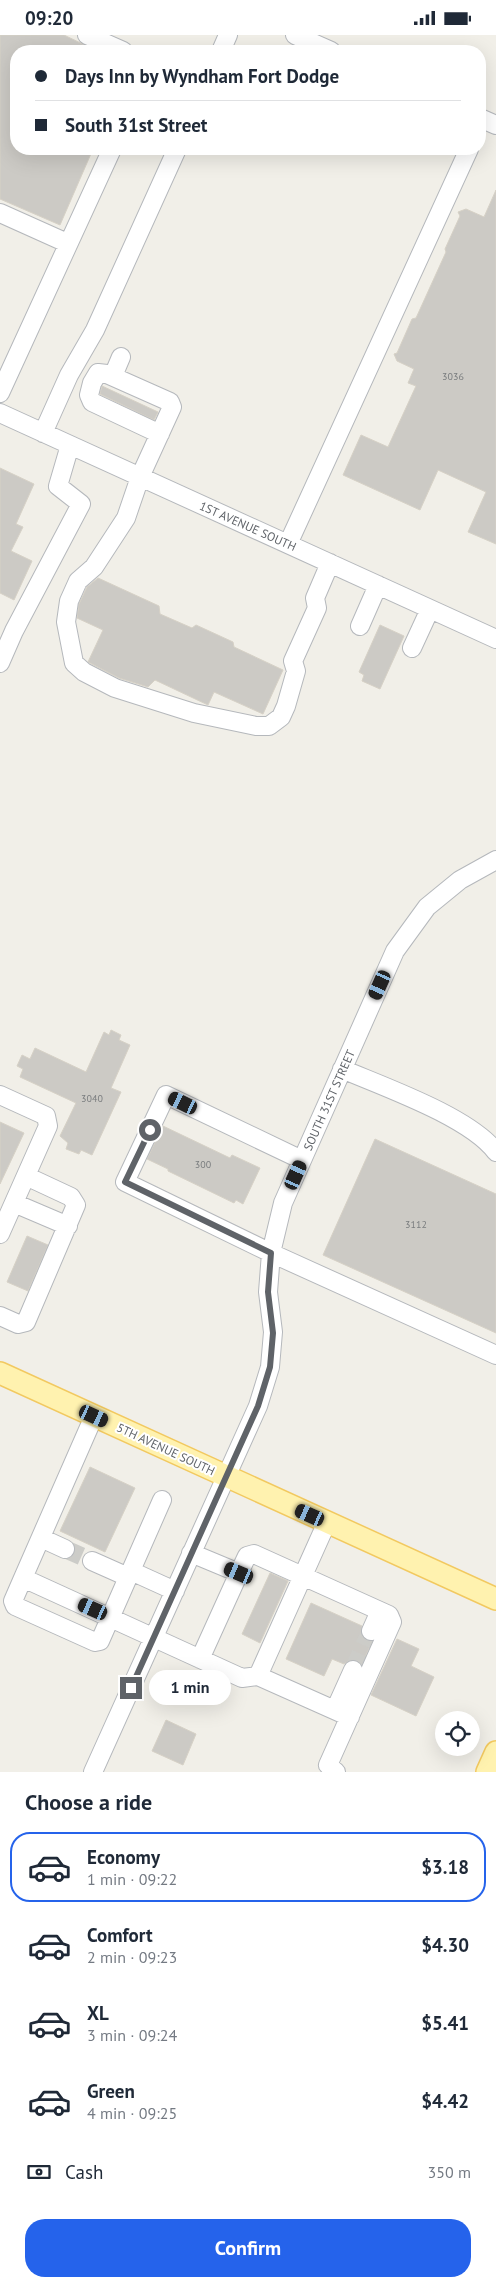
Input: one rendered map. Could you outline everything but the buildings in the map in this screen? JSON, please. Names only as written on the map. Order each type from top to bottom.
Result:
[{"type":"main road","name":"5TH AVENUE SOUTH","points":[[0,1373],[496,1599]]},
{"type":"main road","points":[[487,1772],[496,1752]]},
{"type":"street","points":[[88,35],[110,45]]},
{"type":"street","points":[[295,35],[318,45]]},
{"type":"street","points":[[0,393],[67,243],[109,155]]},
{"type":"street","points":[[43,433],[69,375],[95,330],[174,155]]},
{"type":"street","points":[[288,544],[466,155]]},
{"type":"street","points":[[0,213],[67,243]]},
{"type":"street","points":[[112,376],[121,357]]},
{"type":"street","points":[[160,433],[92,402],[89,395],[92,383],[98,373],[112,376],[170,402],[172,407],[140,477],[126,518],[94,567],[78,581],[69,601],[66,622],[74,663],[84,672],[115,689],[194,713],[256,727],[269,726],[280,717],[292,691],[296,671],[293,661],[317,608],[315,598],[330,563]]},
{"type":"street","points":[[69,375],[92,383]]},
{"type":"street","name":"1ST AVENUE SOUTH","points":[[0,413],[496,639]]},
{"type":"street","points":[[0,663],[14,631],[81,504],[58,486],[70,445]]},
{"type":"street","points":[[360,625],[378,585]]},
{"type":"street","points":[[412,648],[430,609]]},
{"type":"street","name":"SOUTH 31ST STREET","points":[[93,1772],[258,1406],[270,1367],[273,1333],[268,1292],[271,1253],[283,1203],[342,1069],[395,951],[427,907],[460,880],[496,860]]},
{"type":"street","points":[[342,1069],[441,1112],[489,1142],[496,1152]]},
{"type":"street","points":[[0,1095],[46,1116],[48,1126],[26,1176],[8,1206],[0,1234]]},
{"type":"street","points":[[302,1160],[166,1095],[125,1182],[271,1253],[496,1355]]},
{"type":"street","points":[[0,1316],[18,1324],[26,1323],[76,1205],[71,1197],[26,1176]]},
{"type":"street","points":[[8,1206],[68,1226]]},
{"type":"street","points":[[94,1416],[23,1577],[13,1601],[14,1606],[95,1642],[100,1641],[162,1500]]},
{"type":"street","points":[[258,1676],[327,1522]]},
{"type":"street","points":[[41,1538],[65,1549]]},
{"type":"street","points":[[192,1553],[239,1573]]},
{"type":"street","points":[[200,1659],[247,1556],[254,1554],[389,1615],[392,1622],[342,1713]]},
{"type":"street","points":[[92,1561],[175,1591]]},
{"type":"street","points":[[23,1577],[242,1679],[258,1676],[342,1713]]},
{"type":"street","points":[[371,1631],[380,1611]]},
{"type":"street","points":[[336,1772],[328,1765],[353,1670]]},
{"type":"tunnel","points":[[65,1549],[92,1561]]},
{"type":"tunnel","points":[[353,1670],[371,1631]]},
{"type":"route","points":[[131,1688],[258,1406],[270,1367],[273,1333],[268,1292],[271,1253],[125,1182],[150,1130]]}]
